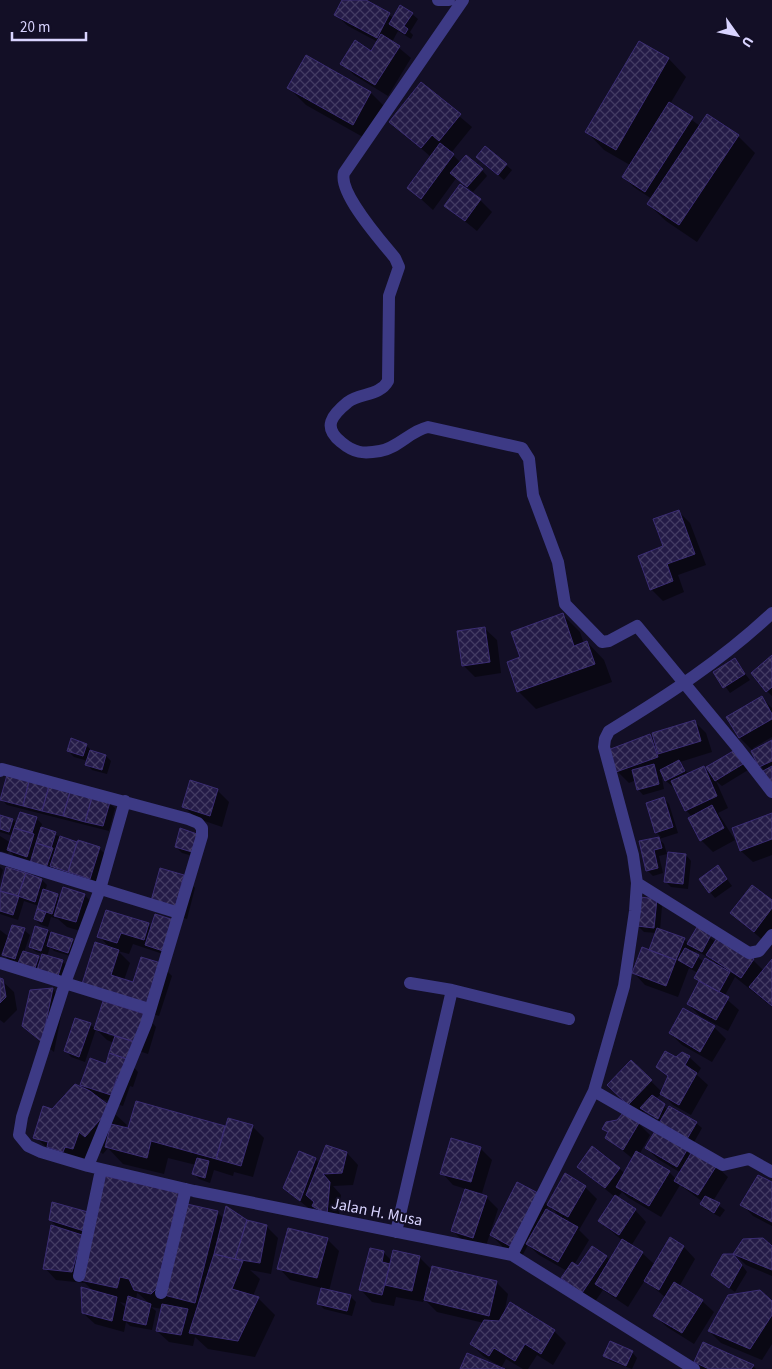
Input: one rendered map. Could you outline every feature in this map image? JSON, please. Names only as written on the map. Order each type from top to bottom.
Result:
[{"type":"street","points":[[438,0],[449,0]]},
{"type":"street","points":[[463,0],[344,173],[344,183],[359,213],[395,258],[398,267],[389,296],[388,381],[381,390],[349,402],[332,420],[331,434],[349,449],[363,453],[386,450],[418,430],[428,427],[522,448],[529,459],[533,495],[558,562],[564,600],[568,608],[602,642],[609,641],[639,628],[772,792]]},
{"type":"street","points":[[512,1255],[594,1091],[624,986],[635,911],[637,883],[633,855],[604,747],[604,740],[609,731],[686,684],[743,640],[772,613]]},
{"type":"street","points":[[0,771],[2,769],[125,801],[188,819],[198,823],[202,828],[202,836],[179,913],[130,1067],[88,1166]]},
{"type":"street","points":[[65,983],[100,888],[125,801]]},
{"type":"street","points":[[0,858],[179,913]]},
{"type":"street","points":[[637,883],[749,953],[759,951],[771,938]]},
{"type":"street","points":[[0,963],[149,1009]]},
{"type":"street","points":[[410,982],[452,990],[569,1019]]},
{"type":"street","name":"Jalan H. Musa","points":[[65,983],[22,1117],[19,1135],[28,1146],[101,1170],[512,1255],[694,1369]]},
{"type":"street","points":[[396,1232],[452,990]]},
{"type":"street","points":[[594,1091],[723,1164],[749,1159],[772,1172]]},
{"type":"street","points":[[79,1276],[101,1170]]},
{"type":"street","points":[[161,1293],[186,1189]]},
{"type":"building","points":[[342,0],[366,0],[390,13],[377,38],[334,15]]},
{"type":"building","points":[[400,5],[413,13],[404,26],[408,29],[405,34],[389,24]]},
{"type":"building","points":[[381,34],[400,46],[375,85],[340,64],[355,40],[371,51]]},
{"type":"building","points":[[639,41],[669,58],[616,150],[585,132]]},
{"type":"building","points":[[306,55],[371,92],[353,125],[287,88]]},
{"type":"building","points":[[421,82],[461,114],[439,141],[432,135],[421,148],[389,122]]},
{"type":"building","points":[[669,102],[693,117],[645,192],[622,177]]},
{"type":"building","points":[[707,114],[739,135],[679,225],[647,204]]},
{"type":"building","points":[[440,143],[454,154],[421,199],[407,188]]},
{"type":"building","points":[[485,146],[507,164],[498,175],[476,157]]},
{"type":"building","points":[[466,155],[483,169],[467,187],[450,173]]},
{"type":"building","points":[[460,184],[481,199],[465,221],[444,206]]},
{"type":"building","points":[[679,510],[695,554],[667,564],[673,581],[650,590],[638,556],[663,546],[653,519]]},
{"type":"building","points":[[563,613],[574,646],[587,641],[595,664],[517,692],[507,662],[520,657],[511,632]]},
{"type":"building","points":[[485,627],[490,662],[462,666],[457,631]]},
{"type":"building","points":[[772,655],[772,687],[766,692],[751,673]]},
{"type":"building","points":[[735,658],[745,674],[723,688],[713,672]]},
{"type":"building","points":[[762,696],[772,714],[772,719],[739,738],[726,717]]},
{"type":"building","points":[[695,720],[701,741],[658,754],[652,733]]},
{"type":"building","points":[[650,734],[658,757],[616,772],[608,750]]},
{"type":"building","points":[[71,738],[87,744],[83,756],[67,751]]},
{"type":"building","points":[[772,740],[772,761],[759,767],[751,751]]},
{"type":"building","points":[[90,750],[106,755],[102,770],[85,765]]},
{"type":"building","points":[[735,750],[743,764],[715,781],[706,767]]},
{"type":"building","points":[[679,760],[685,771],[665,781],[660,770]]},
{"type":"building","points":[[654,764],[659,784],[637,790],[632,770]]},
{"type":"building","points":[[704,766],[717,796],[685,811],[671,781]]},
{"type":"building","points":[[772,766],[772,788],[763,771]]},
{"type":"building","points":[[7,775],[29,781],[23,806],[0,800]]},
{"type":"building","points":[[190,780],[218,789],[210,816],[182,807]]},
{"type":"building","points":[[29,781],[49,786],[42,811],[23,806]]},
{"type":"building","points":[[49,786],[70,792],[63,816],[42,811]]},
{"type":"building","points":[[70,792],[92,797],[85,822],[63,816]]},
{"type":"building","points":[[92,797],[110,802],[103,826],[85,822]]},
{"type":"building","points":[[664,797],[673,827],[655,833],[646,803]]},
{"type":"building","points":[[712,805],[724,828],[700,841],[688,818]]},
{"type":"building","points":[[20,812],[37,817],[32,833],[14,828]]},
{"type":"building","points":[[772,813],[772,839],[740,851],[732,828]]},
{"type":"building","points":[[0,815],[13,819],[9,832],[0,829]]},
{"type":"building","points":[[41,827],[56,832],[51,848],[36,843]]},
{"type":"building","points":[[14,828],[34,834],[27,857],[7,850]]},
{"type":"building","points":[[180,828],[197,834],[192,852],[175,847]]},
{"type":"building","points":[[60,836],[77,842],[68,872],[50,866]]},
{"type":"building","points":[[659,837],[662,848],[654,850],[658,868],[646,871],[639,841]]},
{"type":"building","points":[[78,840],[100,847],[90,879],[68,872]]},
{"type":"building","points":[[36,843],[53,848],[46,868],[30,863]]},
{"type":"building","points":[[668,852],[686,854],[683,884],[664,882]]},
{"type":"building","points":[[718,865],[727,879],[709,893],[699,879]]},
{"type":"building","points":[[6,867],[26,873],[18,896],[0,891]]},
{"type":"building","points":[[160,868],[184,875],[175,908],[151,901]]},
{"type":"building","points":[[26,873],[42,879],[35,902],[18,896]]},
{"type":"building","points":[[752,885],[772,900],[772,908],[754,932],[730,913]]},
{"type":"building","points":[[63,887],[85,894],[76,922],[54,916]]},
{"type":"building","points":[[43,889],[58,894],[52,914],[37,909]]},
{"type":"building","points":[[0,891],[19,896],[13,915],[0,911]]},
{"type":"building","points":[[640,897],[657,899],[654,928],[637,926]]},
{"type":"building","points":[[37,909],[46,912],[42,922],[34,919]]},
{"type":"building","points":[[106,910],[149,923],[144,940],[121,933],[117,943],[97,937]]},
{"type":"building","points":[[155,914],[174,920],[163,951],[145,945]]},
{"type":"building","points":[[12,925],[25,928],[15,959],[2,955]]},
{"type":"building","points":[[35,926],[48,930],[41,951],[29,947]]},
{"type":"building","points":[[697,927],[711,935],[702,952],[687,944]]},
{"type":"building","points":[[657,928],[685,938],[676,960],[649,950]]},
{"type":"building","points":[[51,932],[73,939],[68,953],[47,946]]},
{"type":"building","points":[[719,935],[754,959],[741,978],[706,955]]},
{"type":"building","points":[[95,942],[119,950],[111,975],[133,982],[141,957],[161,963],[148,1005],[82,984]]},
{"type":"building","points":[[642,947],[676,960],[666,986],[632,973]]},
{"type":"building","points":[[685,948],[699,955],[692,968],[678,960]]},
{"type":"building","points":[[23,951],[39,956],[35,968],[18,963]]},
{"type":"building","points":[[42,954],[63,960],[58,976],[37,970]]},
{"type":"building","points":[[705,958],[730,972],[719,992],[694,978]]},
{"type":"building","points":[[772,959],[772,1006],[749,987]]},
{"type":"building","points":[[0,978],[3,979],[6,997],[0,1003]]},
{"type":"building","points":[[699,981],[729,997],[716,1020],[687,1004]]},
{"type":"building","points":[[53,988],[42,1042],[22,1026],[30,990]]},
{"type":"building","points":[[103,1001],[145,1014],[135,1042],[94,1029]]},
{"type":"building","points":[[683,1008],[715,1026],[700,1052],[669,1033]]},
{"type":"building","points":[[75,1018],[91,1023],[79,1057],[64,1051]]},
{"type":"building","points":[[115,1036],[135,1042],[127,1059],[109,1053]]},
{"type":"building","points":[[665,1051],[676,1057],[682,1052],[690,1056],[685,1065],[697,1073],[679,1105],[660,1094],[668,1076],[656,1067]]},
{"type":"building","points":[[109,1053],[127,1059],[122,1076],[118,1075],[111,1095],[80,1085],[90,1058],[106,1064]]},
{"type":"building","points":[[631,1060],[652,1080],[628,1105],[607,1085]]},
{"type":"building","points":[[75,1084],[90,1091],[111,1107],[85,1137],[79,1132],[73,1149],[65,1147],[63,1152],[47,1147],[48,1142],[33,1138],[43,1106],[52,1109]]},
{"type":"building","points":[[652,1095],[665,1104],[658,1119],[640,1108]]},
{"type":"building","points":[[136,1101],[225,1126],[216,1159],[151,1141],[147,1158],[105,1147],[111,1124],[128,1128]]},
{"type":"building","points":[[669,1106],[697,1122],[687,1139],[659,1123]]},
{"type":"building","points":[[623,1113],[639,1123],[623,1150],[605,1138],[608,1132],[602,1129],[606,1122],[617,1120]]},
{"type":"building","points":[[228,1118],[253,1125],[241,1166],[216,1159]]},
{"type":"building","points":[[655,1131],[687,1150],[677,1167],[645,1148]]},
{"type":"building","points":[[451,1138],[481,1147],[471,1182],[440,1174]]},
{"type":"building","points":[[326,1145],[347,1152],[342,1173],[323,1174],[330,1182],[327,1214],[312,1206],[314,1202],[306,1195]]},
{"type":"building","points":[[592,1146],[620,1168],[605,1188],[577,1167]]},
{"type":"building","points":[[693,1150],[717,1165],[698,1195],[674,1181]]},
{"type":"building","points":[[299,1151],[316,1158],[300,1201],[283,1188]]},
{"type":"building","points":[[636,1151],[670,1171],[649,1206],[616,1187]]},
{"type":"building","points":[[197,1158],[209,1161],[205,1178],[192,1174]]},
{"type":"building","points":[[565,1173],[586,1186],[568,1217],[547,1205]]},
{"type":"building","points":[[758,1175],[772,1182],[772,1222],[740,1205]]},
{"type":"building","points":[[105,1176],[179,1193],[157,1288],[151,1294],[134,1290],[129,1279],[120,1277],[117,1288],[80,1280]]},
{"type":"building","points":[[517,1182],[538,1193],[510,1246],[490,1235]]},
{"type":"building","points":[[465,1189],[487,1196],[473,1238],[451,1231]]},
{"type":"building","points":[[615,1195],[636,1209],[619,1235],[598,1221]]},
{"type":"building","points":[[705,1196],[720,1203],[714,1213],[700,1204]]},
{"type":"building","points":[[52,1202],[88,1212],[84,1231],[49,1220]]},
{"type":"building","points":[[187,1204],[218,1211],[195,1303],[164,1295]]},
{"type":"building","points":[[226,1206],[247,1220],[235,1259],[214,1254]]},
{"type":"building","points":[[546,1209],[578,1227],[558,1262],[526,1244]]},
{"type":"building","points":[[247,1220],[267,1225],[260,1263],[235,1259]]},
{"type":"building","points":[[51,1225],[82,1235],[72,1272],[43,1269]]},
{"type":"building","points":[[288,1228],[328,1238],[317,1278],[277,1269]]},
{"type":"building","points":[[670,1237],[684,1246],[659,1290],[644,1281]]},
{"type":"building","points":[[763,1238],[772,1246],[772,1270],[733,1254],[743,1239]]},
{"type":"building","points":[[622,1239],[643,1252],[616,1297],[595,1284]]},
{"type":"building","points":[[592,1246],[607,1256],[582,1293],[561,1278],[572,1262],[578,1266]]},
{"type":"building","points":[[370,1248],[384,1251],[382,1262],[390,1264],[382,1295],[359,1290]]},
{"type":"building","points":[[393,1250],[420,1256],[412,1291],[385,1285]]},
{"type":"building","points":[[214,1254],[243,1261],[232,1289],[259,1297],[238,1341],[189,1333]]},
{"type":"building","points":[[723,1254],[733,1254],[742,1265],[729,1288],[711,1275]]},
{"type":"building","points":[[432,1266],[497,1281],[489,1316],[424,1300]]},
{"type":"building","points":[[674,1282],[703,1300],[682,1333],[653,1316]]},
{"type":"building","points":[[81,1287],[117,1297],[112,1321],[82,1313]]},
{"type":"building","points":[[321,1288],[351,1295],[347,1311],[317,1304]]},
{"type":"building","points":[[760,1290],[772,1301],[772,1315],[750,1349],[708,1331],[728,1295]]},
{"type":"building","points":[[128,1296],[151,1304],[146,1325],[123,1320]]},
{"type":"building","points":[[510,1302],[555,1330],[541,1354],[525,1344],[515,1361],[494,1348],[489,1356],[470,1344],[484,1320],[499,1321]]},
{"type":"building","points":[[162,1304],[188,1309],[181,1335],[156,1331]]},
{"type":"building","points":[[610,1341],[633,1351],[626,1366],[603,1356]]},
{"type":"building","points":[[703,1342],[754,1365],[751,1369],[709,1369],[694,1362]]},
{"type":"building","points":[[467,1353],[505,1369],[460,1369]]}]
